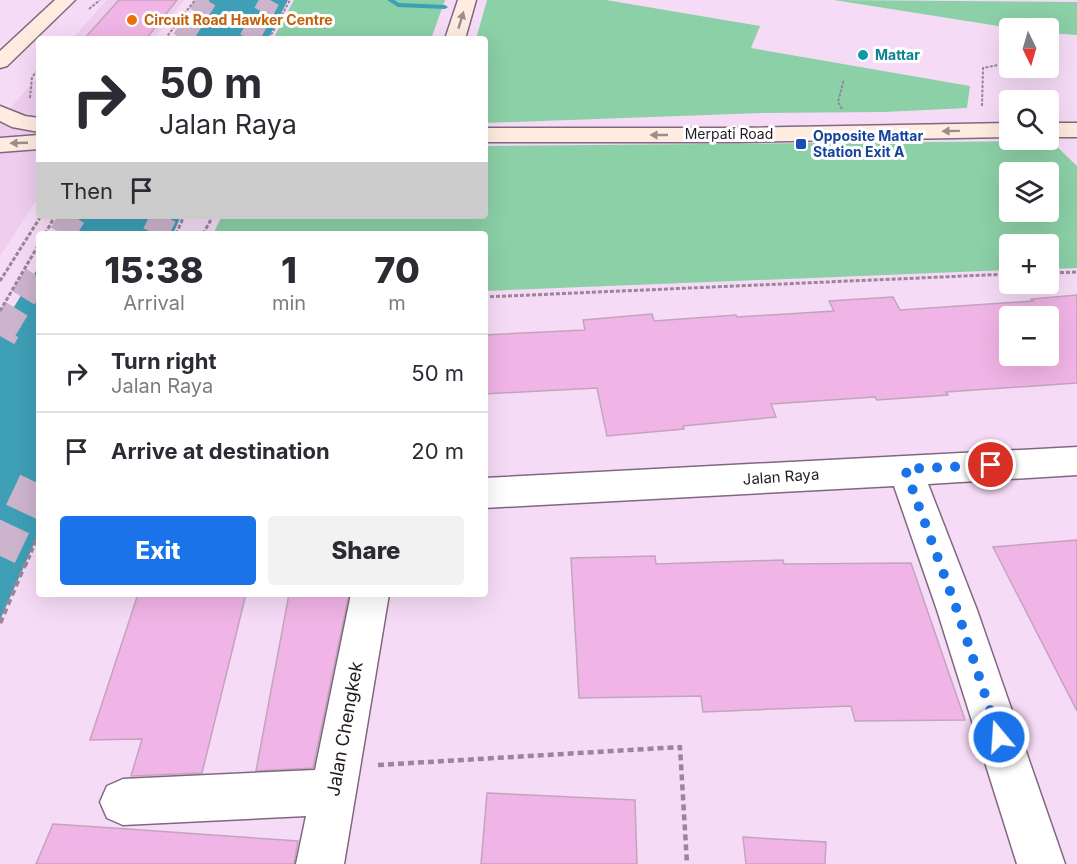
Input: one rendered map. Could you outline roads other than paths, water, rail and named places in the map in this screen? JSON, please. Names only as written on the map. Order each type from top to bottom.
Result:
[{"type":"street","points":[[0,62],[66,0]]},
{"type":"street","points":[[456,36],[466,0]]},
{"type":"street","points":[[0,78],[22,43]]},
{"type":"street","points":[[0,113],[20,122],[36,125]]},
{"type":"street","name":"Merpati Road","points":[[488,135],[738,135],[999,130]]},
{"type":"street","points":[[1059,130],[1077,130]]},
{"type":"street","points":[[0,144],[36,142]]},
{"type":"street","name":"Jalan Raya","points":[[488,493],[1077,461]]},
{"type":"street","points":[[905,469],[957,610],[1041,864]]},
{"type":"street","name":"Jalan Chengkek","points":[[320,864],[368,597]]},
{"type":"street","points":[[123,802],[336,780]]},
{"type":"water","points":[[209,0],[288,0],[270,36],[184,36]]},
{"type":"water","points":[[68,219],[180,219],[174,231],[61,231]]},
{"type":"water","points":[[36,271],[36,540],[0,620],[0,330]]},
{"type":"waterway","points":[[390,0],[398,5],[445,7]]},
{"type":"tunnel","points":[[184,36],[207,0]]},
{"type":"tunnel","points":[[251,36],[270,0]]},
{"type":"tunnel","points":[[64,231],[71,219]]},
{"type":"tunnel","points":[[156,231],[162,219]]},
{"type":"tunnel","points":[[3,331],[36,277]]},
{"type":"tunnel","points":[[0,336],[4,329]]},
{"type":"tunnel","points":[[0,556],[36,480]]},
{"type":"place","name":"Circuit Road Hawker Centre","points":[[132,20]]},
{"type":"place","name":"Mattar","points":[[863,55]]},
{"type":"place","name":"Opposite Mattar Station Exit A","points":[[801,144]]}]
